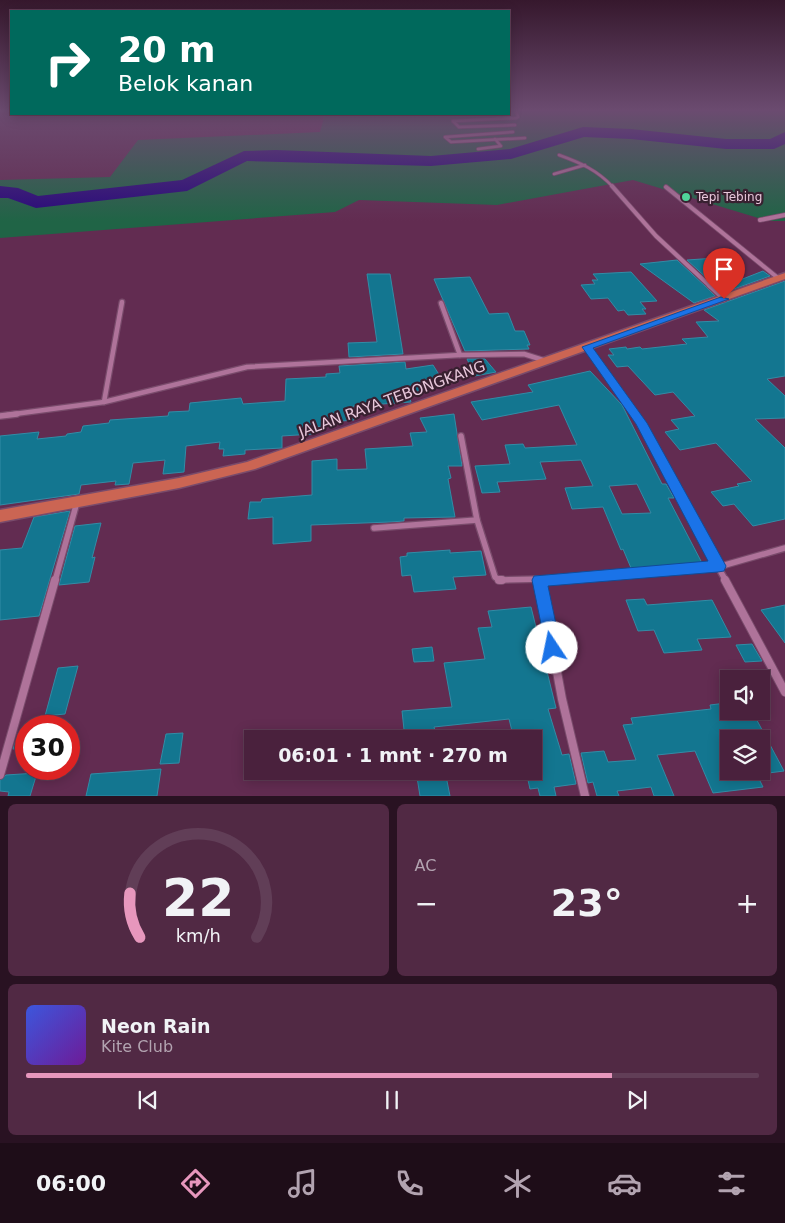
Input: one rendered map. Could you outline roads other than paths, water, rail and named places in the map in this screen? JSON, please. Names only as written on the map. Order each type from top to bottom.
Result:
[{"type":"main road","name":"JALAN RAYA TEBONGKANG","points":[[0,516],[179,483],[250,466],[782,277]]},
{"type":"street","points":[[478,149],[492,147]]},
{"type":"street","points":[[559,155],[585,164],[602,175],[656,236],[724,299]]},
{"type":"street","points":[[554,174],[585,164]]},
{"type":"street","points":[[666,187],[782,277]]},
{"type":"street","points":[[760,220],[785,215]]},
{"type":"street","points":[[104,402],[122,302]]},
{"type":"street","points":[[441,303],[460,355]]},
{"type":"street","points":[[587,347],[642,423],[785,692]]},
{"type":"street","points":[[0,416],[104,402],[238,368],[340,360],[460,355],[524,354],[546,361]]},
{"type":"street","points":[[461,436],[476,520],[494,577],[506,581],[540,580],[718,566],[785,548]]},
{"type":"street","points":[[0,775],[77,501]]},
{"type":"street","points":[[374,528],[476,520]]},
{"type":"street","points":[[540,580],[562,698],[585,796]]},
{"type":"waterway","points":[[0,192],[11,192],[36,202],[130,193],[187,185],[244,156],[276,155],[431,161],[511,154],[533,147]]},
{"type":"place","name":"Tepi Tebing","points":[[686,197]]}]
